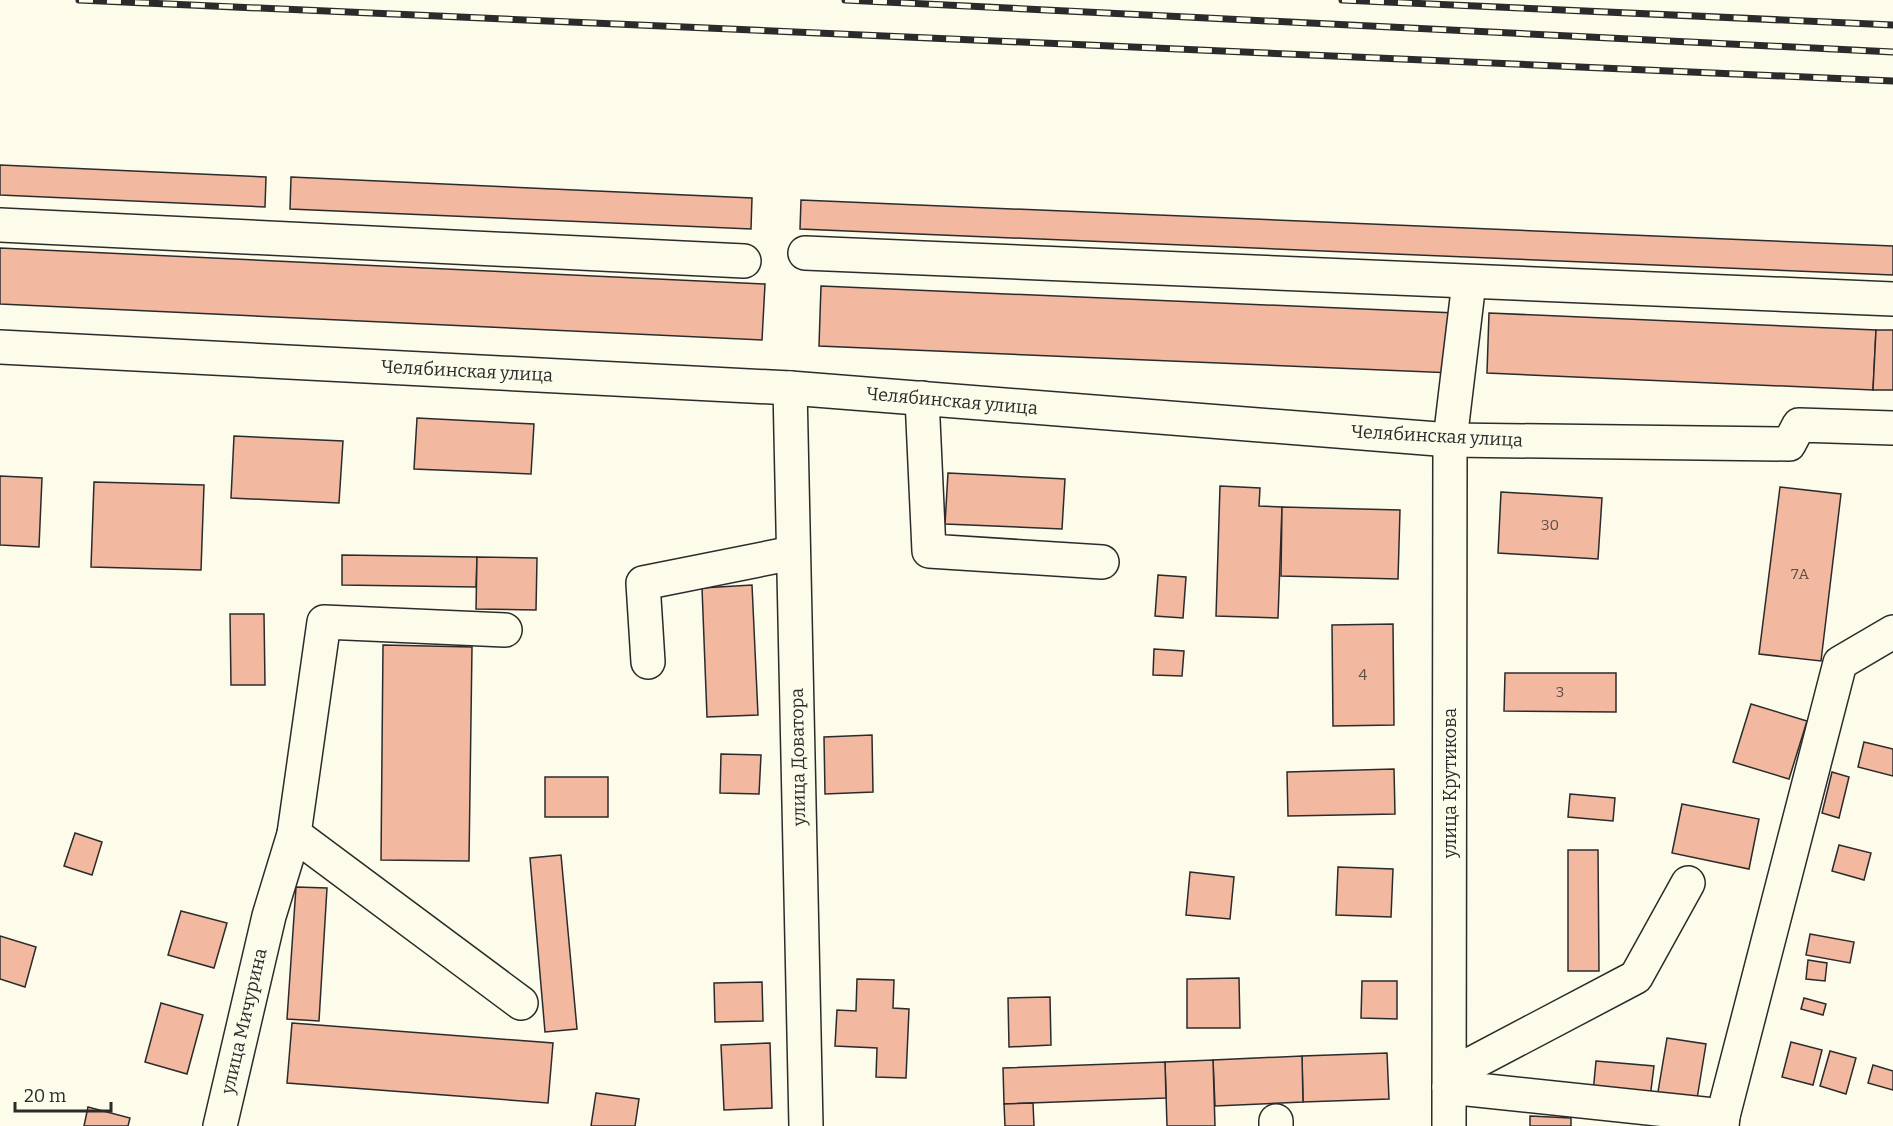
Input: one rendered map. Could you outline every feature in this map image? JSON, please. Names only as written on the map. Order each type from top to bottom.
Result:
[{"type":"street","points":[[0,225],[744,261]]},
{"type":"street","points":[[806,253],[1893,299]]},
{"type":"street","name":"улица Крутикова","points":[[1449,1126],[1450,440],[1469,282]]},
{"type":"street","name":"Челябинская улица","points":[[0,347],[790,388],[1450,440],[1789,444],[1799,425],[1893,428]]},
{"type":"street","name":"улица Доватора","points":[[790,388],[806,1126]]},
{"type":"street","points":[[922,398],[928,551],[1102,562]]},
{"type":"street","points":[[648,662],[643,584],[794,553]]},
{"type":"street","name":"улица Мичурина","points":[[220,1126],[269,916],[294,834],[324,622],[505,630]]},
{"type":"street","points":[[1449,1081],[1722,1121],[1840,663],[1893,632]]},
{"type":"street","points":[[294,834],[521,1003]]},
{"type":"street","points":[[1449,1081],[1636,977],[1688,883]]},
{"type":"building","points":[[0,165],[266,177],[265,207],[0,195]]},
{"type":"building","points":[[291,177],[752,198],[751,229],[290,209]]},
{"type":"building","points":[[801,200],[1893,246],[1893,275],[800,229]]},
{"type":"building","points":[[0,248],[765,284],[762,340],[0,304]]},
{"type":"building","points":[[821,286],[1456,313],[1453,373],[819,346]]},
{"type":"building","points":[[1489,313],[1876,330],[1873,390],[1487,373]]},
{"type":"building","points":[[1876,330],[1893,330],[1893,390],[1873,390]]},
{"type":"building","points":[[417,418],[534,424],[531,474],[414,469]]},
{"type":"building","points":[[234,436],[343,441],[339,503],[231,498]]},
{"type":"building","points":[[948,473],[1065,479],[1062,529],[945,524]]},
{"type":"building","points":[[0,476],[42,478],[39,547],[0,545]]},
{"type":"building","points":[[94,482],[204,485],[201,570],[91,567]]},
{"type":"building","points":[[1220,486],[1260,488],[1259,506],[1282,507],[1278,618],[1216,616]]},
{"type":"building","points":[[1780,487],[1841,494],[1821,661],[1759,654]]},
{"type":"building","points":[[1501,492],[1602,498],[1598,559],[1498,553]]},
{"type":"building","points":[[1282,507],[1400,510],[1398,579],[1281,576]]},
{"type":"building","points":[[342,555],[477,557],[476,587],[342,585]]},
{"type":"building","points":[[477,557],[537,558],[536,610],[476,609]]},
{"type":"building","points":[[1158,575],[1186,577],[1183,618],[1155,616]]},
{"type":"building","points":[[752,585],[758,715],[707,717],[702,588]]},
{"type":"building","points":[[230,614],[264,614],[265,685],[231,685]]},
{"type":"building","points":[[1393,624],[1394,725],[1333,726],[1332,625]]},
{"type":"building","points":[[383,645],[472,647],[469,861],[381,860]]},
{"type":"building","points":[[1154,649],[1184,651],[1182,676],[1153,675]]},
{"type":"building","points":[[1505,673],[1616,673],[1616,712],[1504,711]]},
{"type":"building","points":[[1751,704],[1807,721],[1789,779],[1733,762]]},
{"type":"building","points":[[872,735],[873,792],[825,794],[824,737]]},
{"type":"building","points":[[1864,742],[1893,749],[1893,776],[1858,767]]},
{"type":"building","points":[[721,754],[761,755],[759,794],[720,793]]},
{"type":"building","points":[[1394,769],[1395,814],[1288,816],[1287,772]]},
{"type":"building","points":[[1832,772],[1849,777],[1839,818],[1822,813]]},
{"type":"building","points":[[545,777],[608,777],[608,817],[545,817]]},
{"type":"building","points":[[1570,794],[1615,798],[1613,821],[1568,817]]},
{"type":"building","points":[[1682,804],[1759,819],[1749,869],[1672,853]]},
{"type":"building","points":[[75,833],[102,842],[92,875],[64,866]]},
{"type":"building","points":[[1839,845],[1871,853],[1864,880],[1832,871]]},
{"type":"building","points":[[1568,850],[1598,850],[1599,971],[1568,971]]},
{"type":"building","points":[[561,855],[577,1029],[545,1032],[530,858]]},
{"type":"building","points":[[1338,867],[1393,869],[1391,917],[1336,915]]},
{"type":"building","points":[[1190,872],[1234,877],[1230,919],[1186,915]]},
{"type":"building","points":[[296,887],[327,888],[319,1021],[287,1019]]},
{"type":"building","points":[[181,911],[227,923],[214,968],[168,955]]},
{"type":"building","points":[[1810,934],[1854,942],[1850,963],[1806,955]]},
{"type":"building","points":[[0,936],[36,947],[25,987],[0,979]]},
{"type":"building","points":[[1808,960],[1827,963],[1825,981],[1806,979]]},
{"type":"building","points":[[1239,978],[1240,1028],[1187,1028],[1187,979]]},
{"type":"building","points":[[857,979],[894,980],[893,1008],[909,1009],[906,1078],[876,1077],[877,1048],[835,1046],[837,1010],[856,1011]]},
{"type":"building","points":[[1362,981],[1397,981],[1397,1019],[1361,1018]]},
{"type":"building","points":[[762,982],[763,1021],[715,1022],[714,983]]},
{"type":"building","points":[[1050,997],[1051,1045],[1009,1047],[1008,998]]},
{"type":"building","points":[[1804,998],[1826,1004],[1823,1015],[1801,1009]]},
{"type":"building","points":[[161,1003],[203,1015],[187,1074],[145,1062]]},
{"type":"building","points":[[292,1023],[553,1043],[548,1103],[287,1083]]},
{"type":"building","points":[[1667,1038],[1706,1044],[1696,1105],[1657,1098]]},
{"type":"building","points":[[1791,1042],[1822,1050],[1813,1085],[1782,1077]]},
{"type":"building","points":[[770,1043],[772,1108],[724,1110],[721,1045]]},
{"type":"building","points":[[1830,1051],[1856,1058],[1846,1094],[1820,1086]]},
{"type":"building","points":[[1387,1053],[1389,1099],[1303,1102],[1302,1056]]},
{"type":"building","points":[[1302,1056],[1303,1102],[1215,1106],[1213,1060]]},
{"type":"building","points":[[1213,1060],[1215,1126],[1167,1126],[1165,1062]]},
{"type":"building","points":[[1596,1061],[1654,1066],[1650,1098],[1593,1093]]},
{"type":"building","points":[[1165,1062],[1166,1098],[1004,1104],[1003,1068]]},
{"type":"building","points":[[1873,1065],[1893,1071],[1893,1090],[1868,1083]]},
{"type":"building","points":[[596,1093],[639,1099],[635,1126],[591,1126]]},
{"type":"building","points":[[1033,1103],[1034,1126],[1005,1126],[1004,1104]]},
{"type":"building","points":[[88,1107],[130,1118],[128,1126],[84,1126]]},
{"type":"building","points":[[1530,1116],[1571,1118],[1571,1126],[1530,1126]]},
{"type":"railway","points":[[79,0],[1893,81]]},
{"type":"railway","points":[[845,0],[1893,52]]},
{"type":"railway","points":[[1342,0],[1893,25]]}]
